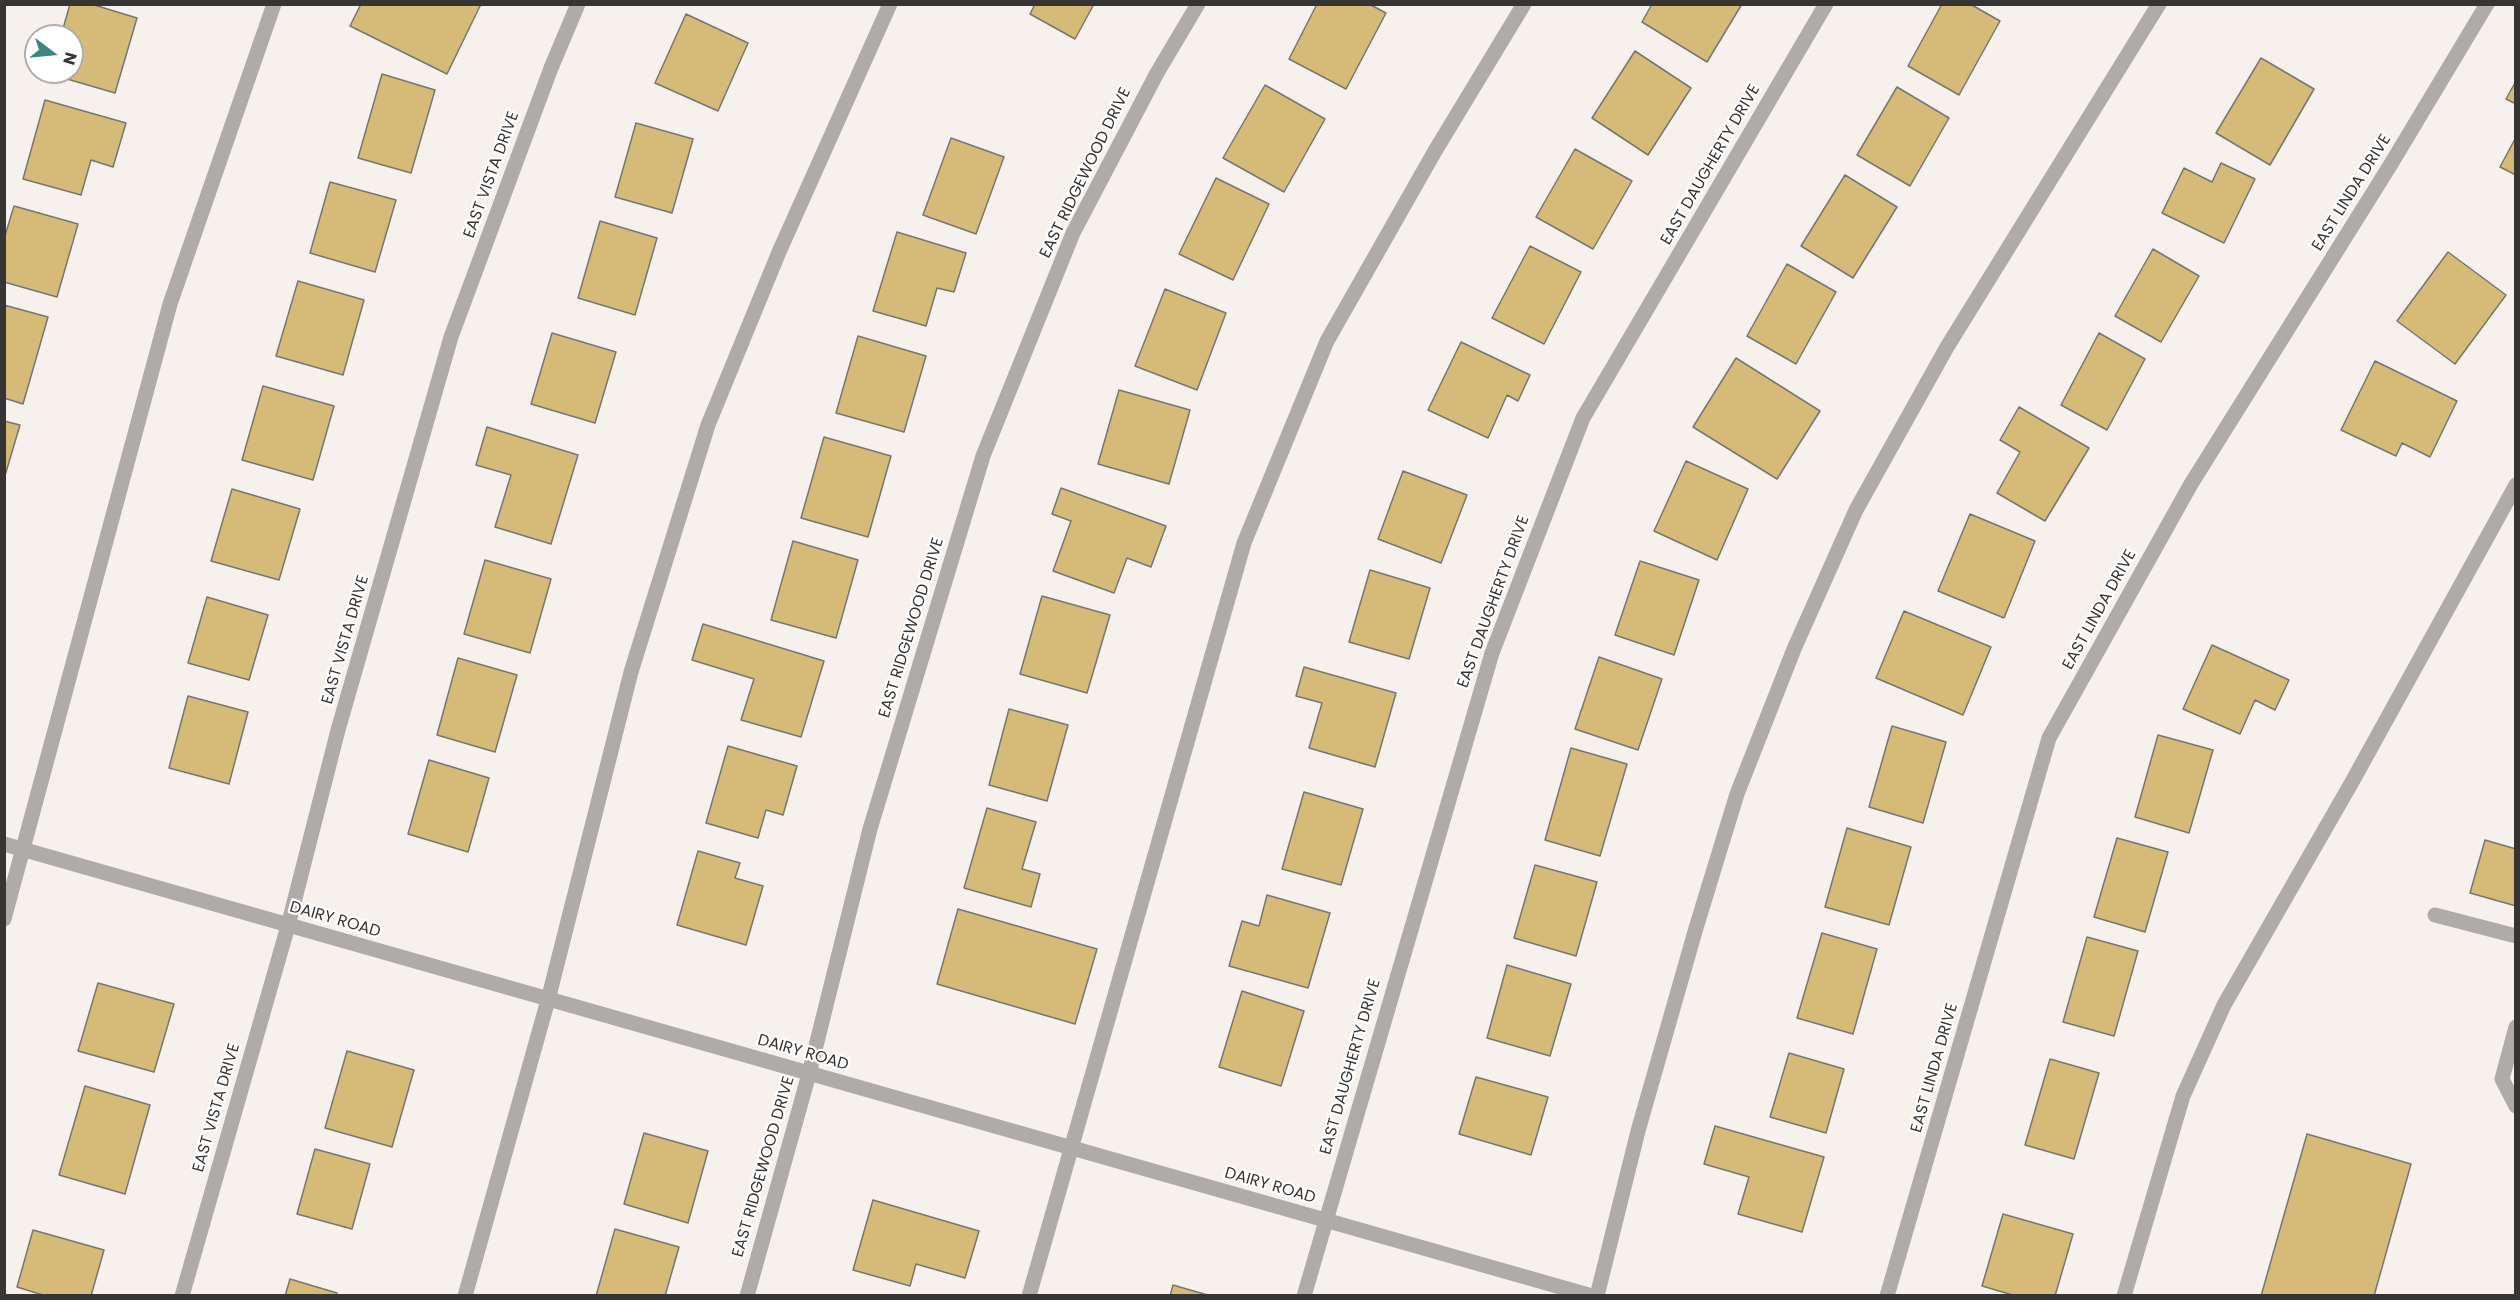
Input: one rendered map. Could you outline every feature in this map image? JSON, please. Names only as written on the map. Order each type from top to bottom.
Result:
[{"type":"street","points":[[4,919],[170,304],[274,4]]},
{"type":"street","name":"EAST VISTA DRIVE","points":[[182,1296],[288,926],[338,730],[451,338],[551,68],[578,4]]},
{"type":"street","points":[[465,1296],[548,1000],[631,672],[708,425],[779,252],[890,4]]},
{"type":"street","name":"EAST RIDGEWOOD DRIVE","points":[[747,1296],[809,1074],[870,829],[982,456],[1073,233],[1156,73],[1198,4]]},
{"type":"street","points":[[1029,1296],[1244,543],[1327,341],[1435,151],[1524,4]]},
{"type":"street","name":"EAST DAUGHERTY DRIVE","points":[[1304,1296],[1492,653],[1583,418],[1826,4]]},
{"type":"street","points":[[1597,1296],[1638,1131],[1696,928],[1737,794],[1794,649],[1856,510],[1947,347],[2159,4]]},
{"type":"street","name":"EAST LINDA DRIVE","points":[[1887,1296],[2049,738],[2191,484],[2391,164],[2487,4]]},
{"type":"street","points":[[2124,1296],[2183,1096],[2224,1005],[2352,782],[2516,484]]},
{"type":"street","name":"DAIRY ROAD","points":[[4,844],[1592,1296]]},
{"type":"street","points":[[2435,915],[2516,936]]},
{"type":"street","points":[[2516,1027],[2502,1079],[2516,1106]]},
{"type":"building","points":[[70,4],[91,4],[137,18],[115,93],[84,84],[84,24],[64,24]]},
{"type":"building","points":[[361,4],[481,4],[447,74],[350,26]]},
{"type":"building","points":[[1035,4],[1094,4],[1075,39],[1030,14]]},
{"type":"building","points":[[1317,4],[1369,4],[1386,13],[1346,89],[1289,59]]},
{"type":"building","points":[[1652,4],[1742,4],[1707,62],[1642,22]]},
{"type":"building","points":[[1942,4],[1970,4],[2000,21],[1959,95],[1908,66]]},
{"type":"building","points":[[686,14],[748,43],[718,111],[655,83]]},
{"type":"building","points":[[1635,51],[1691,88],[1648,155],[1592,118]]},
{"type":"building","points":[[2261,58],[2314,89],[2270,165],[2216,133]]},
{"type":"building","points":[[382,74],[435,90],[411,173],[358,158]]},
{"type":"building","points":[[2516,81],[2516,104],[2506,99]]},
{"type":"building","points":[[1265,85],[1325,119],[1284,192],[1223,158]]},
{"type":"building","points":[[1897,87],[1949,118],[1910,186],[1857,155]]},
{"type":"building","points":[[45,100],[126,123],[113,167],[91,160],[81,195],[23,179]]},
{"type":"building","points":[[636,123],[693,139],[672,213],[615,197]]},
{"type":"building","points":[[2516,137],[2516,175],[2500,167]]},
{"type":"building","points":[[951,138],[1004,157],[976,234],[923,215]]},
{"type":"building","points":[[1575,149],[1632,181],[1593,249],[1536,217]]},
{"type":"building","points":[[2221,163],[2255,179],[2224,243],[2162,213],[2184,168],[2212,182]]},
{"type":"building","points":[[1845,175],[1897,207],[1853,278],[1801,246]]},
{"type":"building","points":[[1216,178],[1269,204],[1233,280],[1179,254]]},
{"type":"building","points":[[330,182],[396,200],[375,272],[310,253]]},
{"type":"building","points":[[14,206],[78,224],[57,297],[4,282],[4,239]]},
{"type":"building","points":[[600,221],[657,238],[635,315],[578,298]]},
{"type":"building","points":[[897,232],[966,253],[954,292],[937,288],[926,326],[873,311]]},
{"type":"building","points":[[1530,246],[1581,272],[1544,344],[1492,318]]},
{"type":"building","points":[[2153,249],[2199,276],[2161,342],[2115,316]]},
{"type":"building","points":[[2448,252],[2506,295],[2455,364],[2397,321]]},
{"type":"building","points":[[1787,264],[1836,292],[1796,364],[1747,336]]},
{"type":"building","points":[[298,281],[364,300],[343,375],[276,356]]},
{"type":"building","points":[[1165,289],[1226,313],[1197,390],[1135,366]]},
{"type":"building","points":[[4,305],[48,317],[23,404],[4,398]]},
{"type":"building","points":[[552,333],[616,352],[595,423],[531,404]]},
{"type":"building","points":[[2099,333],[2145,359],[2107,430],[2061,405]]},
{"type":"building","points":[[858,336],[926,356],[904,432],[836,413]]},
{"type":"building","points":[[1461,342],[1530,375],[1518,401],[1507,395],[1488,438],[1428,410]]},
{"type":"building","points":[[1736,358],[1820,411],[1777,479],[1693,427]]},
{"type":"building","points":[[2375,361],[2457,401],[2430,457],[2402,443],[2396,456],[2341,430]]},
{"type":"building","points":[[263,386],[334,406],[313,480],[242,460]]},
{"type":"building","points":[[1119,390],[1190,410],[1169,484],[1098,464]]},
{"type":"building","points":[[2019,407],[2089,448],[2045,521],[1997,493],[2020,452],[2000,440]]},
{"type":"building","points":[[4,421],[20,425],[4,479]]},
{"type":"building","points":[[487,427],[578,455],[551,544],[495,527],[511,475],[476,465]]},
{"type":"building","points":[[824,437],[891,456],[868,537],[801,518]]},
{"type":"building","points":[[1686,461],[1748,489],[1717,560],[1654,531]]},
{"type":"building","points":[[1403,471],[1467,495],[1441,563],[1378,539]]},
{"type":"building","points":[[1061,488],[1166,526],[1151,567],[1127,558],[1114,593],[1053,571],[1071,521],[1052,514]]},
{"type":"building","points":[[232,489],[300,509],[279,580],[211,561]]},
{"type":"building","points":[[1970,514],[2035,541],[2004,618],[1938,591]]},
{"type":"building","points":[[793,541],[858,560],[836,638],[771,620]]},
{"type":"building","points":[[485,560],[551,579],[530,653],[464,634]]},
{"type":"building","points":[[1640,561],[1699,580],[1674,655],[1615,635]]},
{"type":"building","points":[[1370,570],[1430,588],[1409,659],[1349,642]]},
{"type":"building","points":[[1042,596],[1110,615],[1087,693],[1020,674]]},
{"type":"building","points":[[207,597],[268,615],[249,680],[188,663]]},
{"type":"building","points":[[1904,611],[1991,647],[1963,715],[1876,678]]},
{"type":"building","points":[[703,624],[824,661],[801,737],[741,720],[754,679],[692,660]]},
{"type":"building","points":[[2212,645],[2289,680],[2275,710],[2255,700],[2240,734],[2183,709]]},
{"type":"building","points":[[1599,657],[1662,679],[1638,750],[1575,729]]},
{"type":"building","points":[[458,658],[517,675],[495,752],[437,735]]},
{"type":"building","points":[[1304,667],[1396,693],[1375,767],[1309,748],[1322,703],[1296,696]]},
{"type":"building","points":[[188,696],[248,712],[229,784],[169,768]]},
{"type":"building","points":[[1009,709],[1068,725],[1047,801],[989,785]]},
{"type":"building","points":[[1892,726],[1946,742],[1923,823],[1869,807]]},
{"type":"building","points":[[2158,735],[2213,750],[2189,833],[2135,817]]},
{"type":"building","points":[[728,746],[797,766],[783,815],[766,810],[758,838],[706,823]]},
{"type":"building","points":[[1571,748],[1627,764],[1600,856],[1545,840]]},
{"type":"building","points":[[429,760],[489,778],[468,852],[408,834]]},
{"type":"building","points":[[1304,792],[1363,809],[1341,885],[1282,869]]},
{"type":"building","points":[[987,808],[1036,822],[1022,869],[1040,874],[1031,907],[964,888]]},
{"type":"building","points":[[1847,828],[1911,847],[1889,925],[1825,907]]},
{"type":"building","points":[[2117,838],[2168,852],[2145,932],[2094,917]]},
{"type":"building","points":[[2485,840],[2516,849],[2516,906],[2470,893]]},
{"type":"building","points":[[698,851],[740,863],[735,878],[763,886],[746,945],[677,925]]},
{"type":"building","points":[[1535,865],[1597,882],[1576,956],[1514,938]]},
{"type":"building","points":[[1267,895],[1330,913],[1308,988],[1229,966],[1242,921],[1259,926]]},
{"type":"building","points":[[958,909],[1097,949],[1075,1024],[937,984]]},
{"type":"building","points":[[1822,933],[1877,949],[1853,1034],[1797,1018]]},
{"type":"building","points":[[2087,937],[2138,951],[2114,1036],[2063,1022]]},
{"type":"building","points":[[1507,965],[1571,984],[1550,1056],[1487,1038]]},
{"type":"building","points":[[98,983],[174,1004],[154,1072],[78,1051]]},
{"type":"building","points":[[1242,991],[1304,1011],[1281,1086],[1219,1067]]},
{"type":"building","points":[[347,1051],[414,1070],[392,1147],[325,1128]]},
{"type":"building","points":[[1789,1053],[1844,1069],[1826,1133],[1770,1117]]},
{"type":"building","points":[[2050,1059],[2099,1073],[2074,1159],[2025,1145]]},
{"type":"building","points":[[1476,1077],[1548,1097],[1531,1155],[1459,1134]]},
{"type":"building","points":[[85,1086],[150,1105],[125,1194],[59,1175]]},
{"type":"building","points":[[1715,1126],[1824,1157],[1802,1232],[1738,1214],[1749,1177],[1704,1164]]},
{"type":"building","points":[[644,1133],[708,1151],[688,1223],[624,1204]]},
{"type":"building","points":[[2307,1134],[2411,1164],[2374,1296],[2261,1296]]},
{"type":"building","points":[[315,1149],[370,1164],[352,1229],[297,1214]]},
{"type":"building","points":[[873,1200],[979,1231],[965,1278],[916,1264],[910,1286],[853,1270]]},
{"type":"building","points":[[2003,1214],[2073,1234],[2055,1296],[2016,1296],[1982,1286]]},
{"type":"building","points":[[615,1229],[679,1247],[665,1296],[596,1296]]},
{"type":"building","points":[[33,1230],[104,1250],[91,1296],[46,1296],[17,1287]]},
{"type":"building","points":[[290,1279],[337,1293],[336,1296],[285,1296]]},
{"type":"building","points":[[1173,1285],[1211,1296],[1170,1296]]}]
